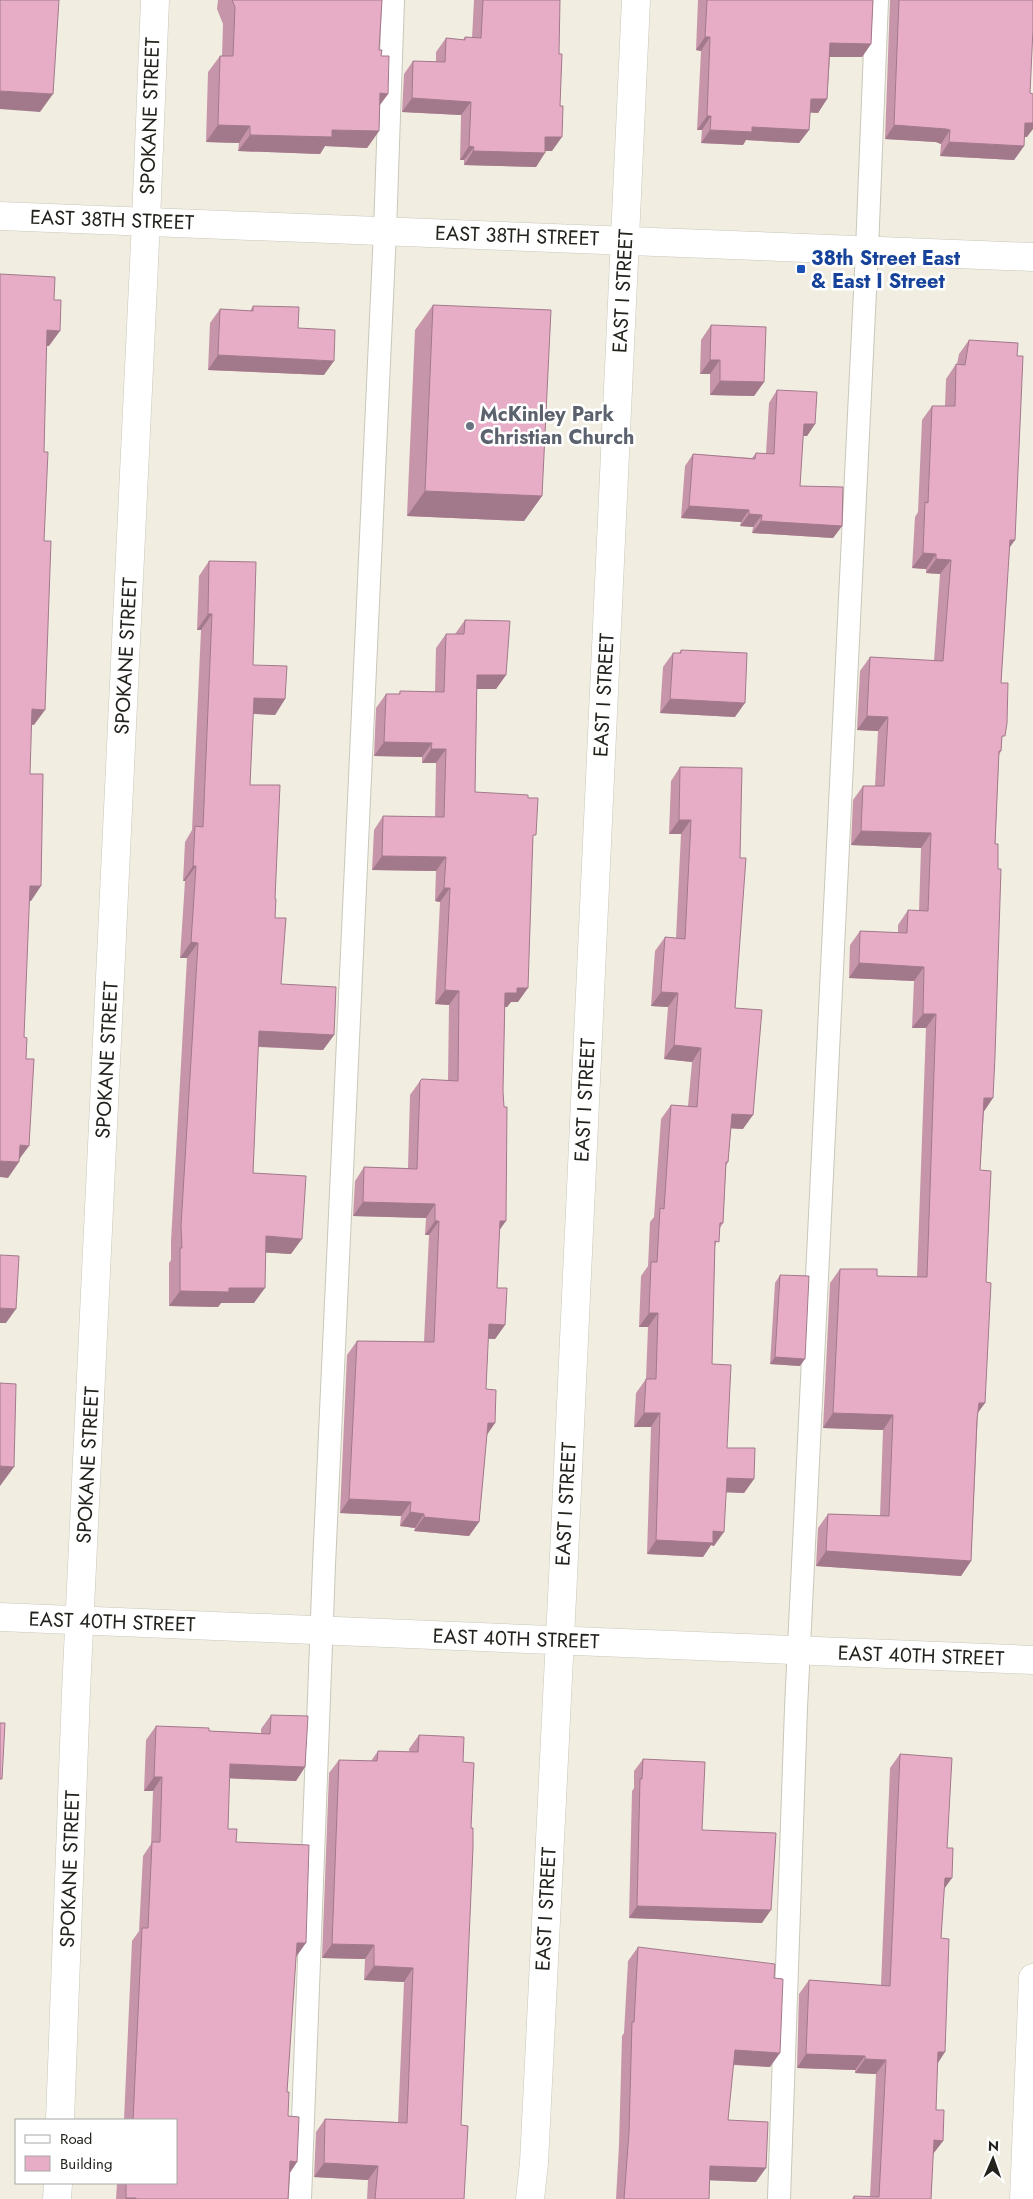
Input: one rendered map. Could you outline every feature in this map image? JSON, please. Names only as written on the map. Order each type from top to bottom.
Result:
[{"type":"street","name":"SPOKANE STREET","points":[[60,2119],[80,1621],[155,0]]},
{"type":"street","name":"EAST I STREET","points":[[530,2199],[534,2164],[560,1640],[636,0]]},
{"type":"street","name":"EAST 38TH STREET","points":[[0,216],[1033,257]]},
{"type":"street","name":"EAST 40TH STREET","points":[[0,1618],[1033,1660]]},
{"type":"street","points":[[1024,2199],[1033,1978]]},
{"type":"street","points":[[57,2199],[58,2184]]},
{"type":"lane","points":[[300,2199],[321,1631],[386,231],[393,0]]},
{"type":"lane","points":[[779,2199],[795,1718],[867,250],[877,0]]},
{"type":"building","points":[[0,0],[59,0],[53,94],[0,91]]},
{"type":"building","points":[[232,0],[382,0],[379,50],[382,50],[381,56],[389,56],[388,94],[380,93],[379,131],[332,130],[332,137],[250,135],[250,126],[218,125],[220,56],[233,56],[235,7]]},
{"type":"building","points":[[483,0],[560,0],[559,54],[562,54],[560,106],[563,106],[562,137],[545,137],[545,153],[473,151],[474,147],[469,146],[471,102],[412,98],[413,61],[445,62],[446,38],[465,40],[465,37],[481,38]]},
{"type":"building","points":[[707,0],[873,0],[871,44],[830,43],[827,99],[811,99],[809,130],[752,127],[752,132],[710,130],[711,116],[707,116],[710,37],[705,37]]},
{"type":"building","points":[[899,0],[1033,0],[1030,93],[1033,94],[1033,123],[1025,123],[1024,146],[949,142],[950,130],[894,125]]},
{"type":"building","points":[[0,274],[55,277],[54,300],[61,300],[60,331],[47,330],[44,452],[48,452],[44,541],[51,541],[45,710],[32,709],[30,774],[43,774],[41,886],[30,886],[24,1037],[27,1038],[26,1059],[34,1059],[29,1146],[20,1145],[19,1162],[0,1161]]},
{"type":"building","name":"McKinley Park Christian Church","points":[[433,305],[551,310],[542,496],[425,491]]},
{"type":"building","points":[[253,306],[299,307],[298,328],[335,330],[334,361],[218,355],[220,309],[253,311]]},
{"type":"building","points":[[711,325],[766,327],[764,382],[720,381],[720,360],[710,360]]},
{"type":"building","points":[[969,340],[1018,343],[1017,356],[1023,356],[1015,540],[1010,540],[1001,683],[1008,683],[1007,723],[1005,736],[1002,736],[1001,751],[999,751],[995,844],[998,844],[998,869],[1001,869],[993,1098],[984,1098],[980,1170],[991,1171],[986,1282],[991,1283],[985,1403],[979,1403],[977,1419],[971,1561],[826,1551],[828,1514],[889,1516],[893,1415],[833,1413],[840,1269],[877,1269],[877,1276],[927,1277],[936,1014],[923,1014],[924,967],[859,963],[860,931],[907,933],[908,910],[928,911],[931,833],[861,831],[863,786],[884,786],[888,717],[867,716],[870,657],[943,661],[951,560],[936,559],[936,554],[923,553],[925,502],[928,503],[932,406],[955,406],[956,364],[965,365]]},
{"type":"building","points":[[777,390],[817,392],[815,424],[804,424],[800,486],[843,487],[842,526],[761,521],[762,515],[749,514],[749,510],[689,506],[693,454],[755,459],[756,453],[774,454]]},
{"type":"building","points":[[209,561],[256,562],[253,665],[287,666],[285,699],[254,698],[250,785],[280,785],[275,918],[286,918],[281,984],[336,987],[334,1035],[259,1031],[253,1173],[306,1176],[302,1239],[266,1236],[265,1288],[229,1288],[229,1292],[180,1291],[181,1226],[198,943],[191,942],[196,866],[193,866],[195,826],[203,827],[212,614],[208,614]]},
{"type":"building","points":[[465,620],[510,621],[506,675],[477,675],[475,792],[528,795],[528,798],[538,798],[536,835],[533,835],[528,988],[517,988],[517,993],[505,993],[503,1091],[504,1107],[507,1107],[506,1221],[500,1221],[497,1288],[507,1288],[505,1325],[489,1324],[486,1389],[496,1390],[495,1423],[488,1423],[479,1522],[424,1517],[424,1514],[410,1512],[411,1502],[349,1499],[357,1341],[434,1342],[439,1221],[435,1221],[435,1204],[363,1202],[364,1167],[417,1169],[420,1081],[422,1079],[458,1081],[459,991],[445,990],[450,888],[444,888],[446,857],[382,856],[383,816],[444,817],[446,749],[431,749],[432,743],[384,742],[386,694],[400,694],[400,691],[444,692],[446,634],[464,634]]},
{"type":"building","points":[[681,650],[747,653],[745,703],[670,699],[673,653],[681,653]]},
{"type":"building","points":[[680,767],[742,768],[740,858],[746,858],[735,1008],[762,1010],[753,1115],[732,1114],[728,1162],[726,1162],[723,1223],[720,1223],[719,1242],[715,1241],[712,1364],[731,1365],[727,1448],[755,1448],[754,1479],[727,1478],[724,1532],[713,1531],[713,1543],[656,1540],[660,1413],[644,1413],[646,1379],[656,1379],[658,1313],[649,1313],[651,1262],[657,1262],[660,1208],[664,1209],[671,1105],[697,1107],[701,1048],[674,1045],[678,993],[661,992],[665,937],[685,939],[691,820],[679,820]]},
{"type":"building","points":[[0,1255],[19,1256],[16,1309],[0,1308]]},
{"type":"building","points":[[780,1275],[809,1276],[805,1359],[775,1357]]},
{"type":"building","points":[[0,1383],[16,1384],[14,1467],[0,1466]]},
{"type":"building","points":[[271,1715],[308,1716],[305,1767],[230,1764],[228,1829],[237,1829],[236,1842],[309,1845],[306,1943],[297,1943],[287,2092],[289,2092],[288,2116],[299,2117],[297,2162],[290,2161],[288,2199],[126,2198],[126,2184],[178,2184],[178,2119],[133,2119],[142,1928],[148,1928],[152,1842],[160,1842],[162,1777],[154,1777],[156,1726],[209,1728],[209,1731],[270,1734]]},
{"type":"building","points":[[0,1723],[5,1723],[2,1779],[0,1779]]},
{"type":"building","points":[[419,1735],[464,1737],[463,1762],[474,1763],[471,1828],[473,1828],[473,1847],[461,2125],[468,2126],[464,2199],[375,2199],[378,2166],[324,2163],[325,2119],[407,2123],[413,1968],[374,1966],[374,1945],[332,1944],[339,1760],[377,1761],[378,1751],[418,1752]]},
{"type":"building","points":[[900,1754],[952,1758],[947,1848],[953,1848],[952,1878],[945,1878],[941,1938],[949,1939],[945,2052],[938,2052],[936,2110],[944,2110],[943,2141],[934,2140],[931,2199],[854,2199],[854,2196],[879,2197],[886,2060],[865,2059],[865,2056],[806,2054],[809,1980],[890,1986]]},
{"type":"building","points":[[643,1759],[705,1762],[702,1830],[776,1833],[771,1910],[637,1906],[640,1779],[642,1779]]},
{"type":"building","points":[[638,1947],[775,1964],[774,1978],[783,1979],[780,2053],[735,2050],[728,2120],[768,2122],[766,2168],[710,2166],[709,2199],[624,2199],[629,2132],[632,2022],[634,2022]]},
{"type":"place","name":"38th Street East & East I Street","points":[[801,269]]},
{"type":"place","name":"McKinley Park Christian Church","points":[[470,426]]}]
